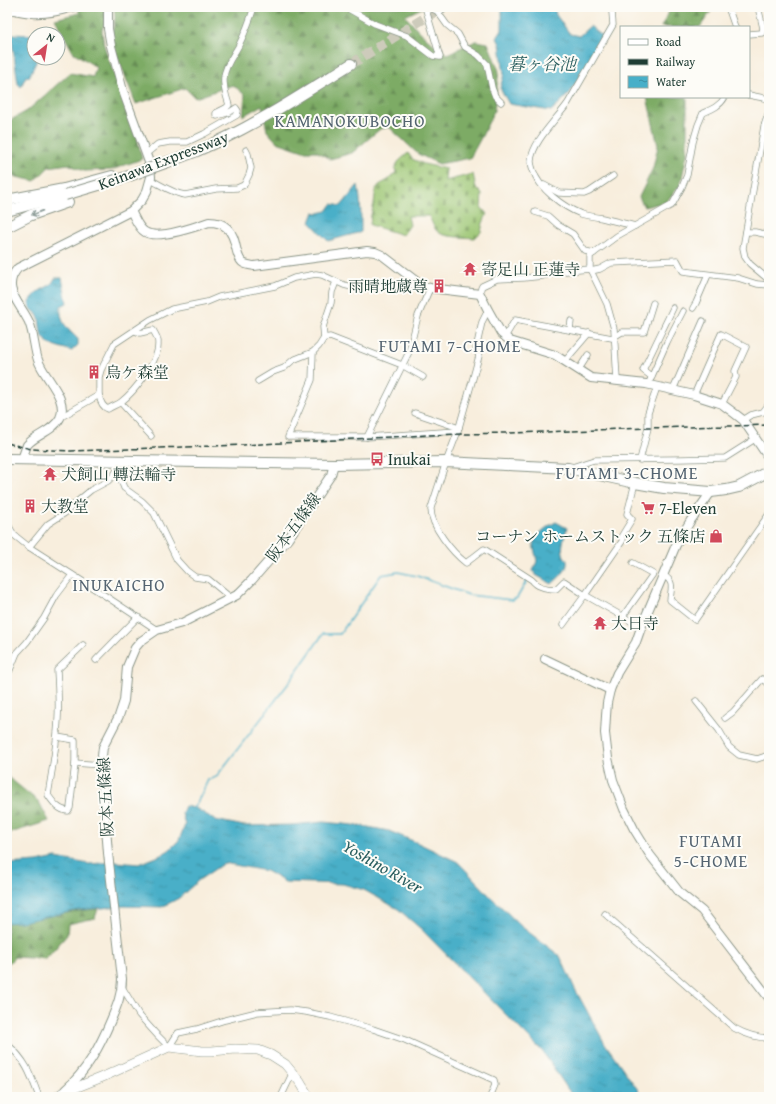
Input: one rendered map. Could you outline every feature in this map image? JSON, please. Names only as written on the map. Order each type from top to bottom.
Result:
[{"type":"highway","name":"Keinawa Expressway","points":[[7,211],[126,177],[197,151],[248,126],[298,98],[351,64]]},
{"type":"highway","points":[[7,200],[66,195],[134,178],[161,164]]},
{"type":"highway","points":[[7,226],[28,217],[66,195]]},
{"type":"highway","points":[[7,459],[118,465],[446,462],[568,468],[664,488],[711,492],[739,487],[769,471]]},
{"type":"main road","points":[[7,9],[41,13],[73,7]]},
{"type":"main road","points":[[22,459],[27,445],[50,429],[61,417],[62,407],[58,394],[37,359],[28,320],[13,298],[10,285],[13,276],[18,268],[131,211],[146,195],[151,180],[150,165],[147,153],[123,91],[111,46],[108,29],[108,7]]},
{"type":"main road","points":[[131,211],[142,230],[154,234],[178,232],[209,222],[220,223],[232,234],[238,255],[243,263],[254,266],[367,251],[375,252],[382,255],[421,285],[430,288],[480,294],[505,337],[514,343],[555,354],[591,378],[650,381],[657,386],[694,395],[722,404],[743,420],[769,457]]},
{"type":"main road","name":"阪本五條線","points":[[60,1096],[81,1074],[98,1049],[118,1003],[122,987],[108,853],[101,765],[103,747],[119,716],[124,701],[128,667],[135,648],[141,641],[157,630],[182,623],[237,595],[288,539],[331,475],[334,464]]},
{"type":"main road","points":[[711,492],[691,520],[676,545],[636,642],[617,673],[607,702],[605,733],[608,758],[613,780],[624,809],[650,855],[680,893],[702,911],[769,998]]},
{"type":"main road","points":[[544,658],[610,690]]},
{"type":"main road","points":[[60,1096],[169,1047],[202,1051],[235,1049],[258,1050],[271,1055],[285,1064],[300,1082],[309,1097]]},
{"type":"street","points":[[147,153],[158,144],[186,142],[204,134],[237,115],[238,111],[236,108],[230,112],[217,116],[216,113],[229,105],[224,87],[224,76],[251,18],[254,7]]},
{"type":"street","points":[[345,7],[375,24],[407,36],[433,56],[440,57],[426,10],[428,7],[437,11],[447,25],[458,34],[465,47],[478,55],[487,64],[492,88],[495,96],[501,102]]},
{"type":"street","points":[[610,7],[613,25],[568,103],[545,132],[534,150],[530,162],[540,183],[552,196],[569,208],[582,214],[635,226]]},
{"type":"street","points":[[728,7],[735,26]]},
{"type":"street","points":[[750,34],[762,32],[763,28],[758,7]]},
{"type":"street","points":[[750,95],[769,99]]},
{"type":"street","points":[[617,380],[615,336],[607,304],[590,270],[590,256],[616,236],[672,205],[687,175],[693,142],[703,112],[714,108],[723,99]]},
{"type":"street","points":[[769,112],[764,126],[743,248],[745,257],[750,264],[769,280]]},
{"type":"street","points":[[151,180],[180,195],[237,188],[244,185],[250,175],[251,168],[246,150]]},
{"type":"street","points":[[540,183],[559,193],[584,194],[613,176]]},
{"type":"street","points":[[535,212],[548,216],[558,225],[573,234],[585,251],[594,253]]},
{"type":"street","points":[[746,232],[769,235]]},
{"type":"street","points":[[480,294],[482,286],[497,279],[524,278],[542,276],[556,272],[600,269],[611,263],[677,260],[683,271],[738,278],[756,284],[769,285]]},
{"type":"street","points":[[135,330],[140,333],[153,330],[159,343],[158,349],[150,367],[138,385],[120,403],[108,410],[101,403],[99,395],[99,375],[114,344],[135,330],[150,320],[172,309],[207,302],[219,297],[275,286],[294,278],[316,274],[352,287],[367,288],[395,285],[421,285]]},
{"type":"street","points":[[693,308],[708,275]]},
{"type":"street","points":[[258,381],[273,372],[284,368],[292,360],[313,352],[319,346],[324,338],[323,327],[336,282]]},
{"type":"street","points":[[367,437],[409,352],[418,316],[430,288]]},
{"type":"street","points":[[505,337],[515,320],[612,338],[622,332],[644,332],[653,303]]},
{"type":"street","points":[[650,381],[643,370],[673,308]]},
{"type":"street","points":[[488,310],[482,322],[476,350],[479,356],[458,430],[434,499],[431,513],[438,530],[446,544],[466,563],[484,549],[530,578],[535,584],[549,589],[556,589],[564,581],[585,595],[636,624],[642,625]]},
{"type":"street","points":[[650,381],[667,342],[683,311]]},
{"type":"street","points":[[570,330],[571,321]]},
{"type":"street","points":[[673,390],[702,321]]},
{"type":"street","points":[[566,361],[589,333]]},
{"type":"street","points":[[694,395],[721,334],[746,347],[735,372],[736,377],[722,404]]},
{"type":"street","points":[[324,338],[330,337],[402,365],[423,376]]},
{"type":"street","points":[[313,352],[312,380],[288,437],[367,437],[458,430]]},
{"type":"street","points":[[579,369],[588,355]]},
{"type":"street","points":[[640,460],[648,428],[648,413],[657,386]]},
{"type":"street","points":[[61,417],[99,395]]},
{"type":"street","points":[[120,403],[151,436]]},
{"type":"street","points":[[743,420],[751,415],[763,412],[769,404]]},
{"type":"street","points":[[415,414],[458,430]]},
{"type":"street","points":[[568,468],[594,460],[725,458],[755,439]]},
{"type":"street","points":[[29,547],[48,524],[65,513],[91,490],[108,481],[114,475],[118,465]]},
{"type":"street","points":[[118,465],[124,488],[154,512],[177,560],[195,577],[208,580],[232,598]]},
{"type":"street","points":[[562,625],[623,540],[621,537],[632,520],[627,514],[635,483]]},
{"type":"street","points":[[663,575],[669,578],[671,582],[670,600],[695,620],[769,514]]},
{"type":"street","points":[[7,523],[14,535],[29,547],[157,630]]},
{"type":"street","points":[[623,616],[653,574],[633,563]]},
{"type":"street","points":[[7,673],[10,670],[17,653],[44,618],[56,596],[72,575]]},
{"type":"street","points":[[96,660],[138,617]]},
{"type":"street","points":[[57,737],[75,740],[75,763],[70,808],[68,811],[56,806],[48,795],[57,737],[59,704],[57,670],[83,645]]},
{"type":"street","points":[[726,718],[762,679],[769,684]]},
{"type":"street","points":[[696,701],[719,730],[729,747],[739,755],[756,758],[769,755]]},
{"type":"street","points":[[75,763],[101,765]]},
{"type":"street","points":[[605,914],[734,1028],[744,1034],[769,1038]]},
{"type":"street","points":[[122,987],[139,1015],[169,1047],[178,1033],[197,1029],[225,1020],[257,1012],[290,1010],[306,1012],[344,1021],[405,1040],[494,1080],[495,1085],[490,1097]]},
{"type":"street","points":[[7,1044],[20,1056],[29,1071],[39,1097]]},
{"type":"street","points":[[282,1097],[292,1074],[300,1082]]},
{"type":"green space","points":[[105,7],[106,17],[102,31],[104,45],[135,127],[142,159],[111,170],[84,171],[68,164],[49,167],[35,181],[7,175],[7,122],[27,111],[70,73],[93,77],[96,67],[73,52],[66,39],[66,26],[59,26],[55,19],[79,13],[79,8]]},
{"type":"green space","points":[[114,7],[424,7],[405,16],[427,39],[447,54],[476,41],[488,43],[499,71],[494,111],[470,158],[439,164],[418,154],[389,127],[380,129],[352,153],[330,159],[316,151],[303,151],[277,142],[267,131],[262,105],[243,116],[245,95],[233,85],[195,98],[185,88],[136,104],[113,45],[112,34],[115,18]]},
{"type":"green space","points":[[667,7],[714,7],[701,26],[662,26],[669,12]]},
{"type":"green space","points":[[647,98],[687,98],[687,155],[680,186],[666,202],[644,207],[639,197],[653,168],[658,146]]},
{"type":"green space","points":[[408,153],[412,159],[424,164],[446,169],[445,181],[473,174],[476,188],[482,194],[481,207],[487,214],[481,232],[475,238],[448,236],[439,233],[429,216],[408,216],[410,225],[403,235],[370,225],[376,189],[396,172],[395,169],[398,162]]},
{"type":"green space","points":[[7,776],[39,802],[49,821],[7,834]]},
{"type":"green space","points":[[98,909],[95,918],[68,924],[67,935],[46,959],[15,957],[7,965],[7,923]]},
{"type":"water","name":"暮ヶ谷池","points":[[502,7],[554,7],[556,15],[570,34],[579,36],[590,26],[602,36],[569,94],[551,111],[509,104],[500,88],[504,74],[500,44],[497,38],[502,30]]},
{"type":"water","points":[[11,34],[26,35],[26,66],[34,66],[29,77],[26,76],[21,87],[18,84]]},
{"type":"water","points":[[358,185],[361,232],[328,241],[310,222],[314,212],[318,213],[327,211],[332,204],[341,206]]},
{"type":"water","points":[[55,278],[62,278],[67,303],[61,306],[61,316],[67,328],[78,339],[78,345],[72,351],[49,344],[41,334],[39,318],[30,308],[29,302],[31,299],[39,291],[51,284]]},
{"type":"water","points":[[556,522],[567,528],[562,547],[567,564],[562,574],[552,584],[536,575],[533,571],[537,561],[533,544],[543,531]]},
{"type":"water","name":"Yoshino River","points":[[185,806],[197,809],[215,820],[244,826],[293,825],[323,822],[363,826],[389,831],[458,862],[522,927],[560,956],[575,989],[604,1042],[643,1097],[573,1097],[543,1052],[421,929],[398,909],[364,890],[343,884],[285,882],[266,871],[224,863],[199,880],[179,898],[162,907],[124,906],[79,910],[22,922],[7,923],[7,864],[37,862],[56,858],[89,864],[116,862],[139,864],[159,856],[169,850],[179,840],[185,825],[182,813]]},
{"type":"waterway","points":[[193,809],[208,780],[216,777],[288,684],[323,634],[340,634],[381,575],[398,572],[417,576],[469,595],[512,600],[517,598],[528,579]]},
{"type":"tunnel","points":[[351,64],[439,9]]},
{"type":"railway","points":[[7,443],[31,449],[71,451],[243,445],[427,435],[769,425]]},
{"type":"place","name":"寄足山 正蓮寺","points":[[470,269]]},
{"type":"place","name":"雨晴地蔵尊","points":[[439,286]]},
{"type":"place","name":"烏ケ森堂","points":[[94,372]]},
{"type":"place","name":"Inukai","points":[[377,459]]},
{"type":"place","name":"犬飼山 轉法輪寺","points":[[50,474]]},
{"type":"place","name":"大教堂","points":[[30,506]]},
{"type":"place","name":"7-Eleven","points":[[648,508]]},
{"type":"place","name":"コーナン ホームストック 五條店","points":[[716,536]]},
{"type":"place","name":"大日寺","points":[[600,623]]},
{"type":"district","name":"KAMANOKUBOCHO","points":[[350,120]]},
{"type":"district","name":"FUTAMI 7-CHOME","points":[[450,345]]},
{"type":"district","name":"FUTAMI 3-CHOME","points":[[627,472]]},
{"type":"district","name":"INUKAICHO","points":[[119,584]]},
{"type":"district","name":"FUTAMI 5-CHOME","points":[[711,850]]}]
